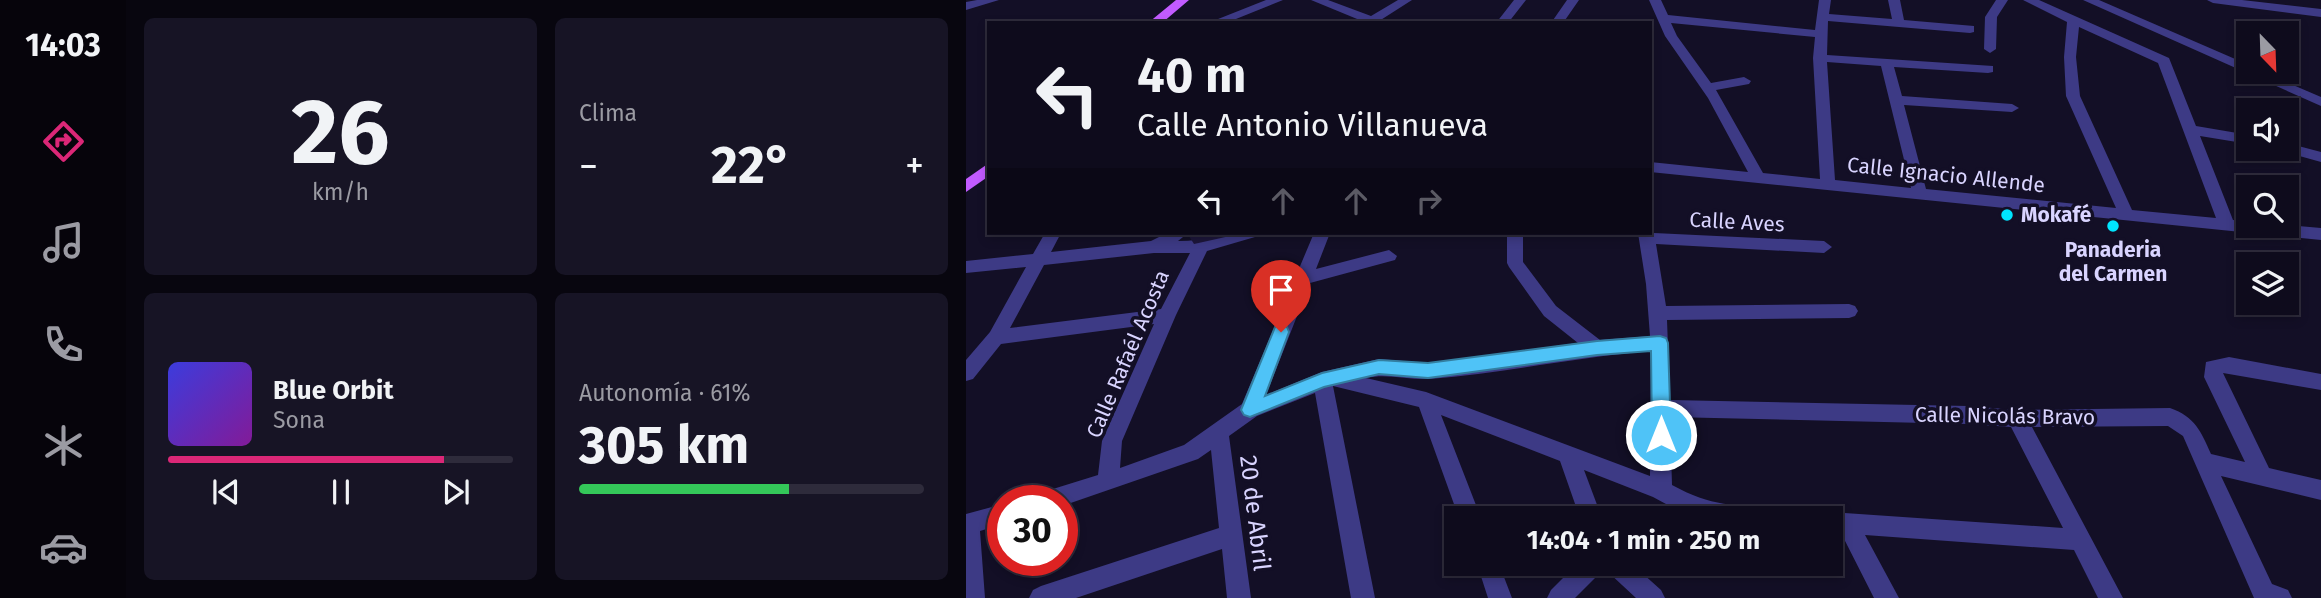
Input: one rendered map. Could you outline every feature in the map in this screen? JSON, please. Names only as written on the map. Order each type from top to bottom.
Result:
[{"type":"main road","points":[[1157,21],[1183,0]]},
{"type":"main road","points":[[1168,21],[1194,0]]},
{"type":"main road","points":[[966,176],[987,159]]},
{"type":"main road","points":[[966,187],[987,170]]},
{"type":"street","points":[[966,2],[993,0]]},
{"type":"street","points":[[1219,21],[1277,0]]},
{"type":"street","points":[[1317,0],[1367,21]]},
{"type":"street","points":[[1371,21],[1406,0]]},
{"type":"street","points":[[1504,21],[1520,0]]},
{"type":"street","points":[[1558,21],[1573,0]]},
{"type":"street","points":[[1655,0],[1671,36],[1709,87],[1759,179]]},
{"type":"street","points":[[1825,0],[1819,58],[1828,183]]},
{"type":"street","points":[[1894,0],[1899,24]]},
{"type":"street","points":[[1990,49],[1992,17],[2002,0]]},
{"type":"street","points":[[2029,0],[2164,61],[2227,225]]},
{"type":"street","points":[[2089,0],[2236,64]]},
{"type":"street","points":[[2213,0],[2320,13]]},
{"type":"street","points":[[2296,0],[2320,13]]},
{"type":"street","points":[[1822,17],[1970,29]]},
{"type":"street","points":[[1662,18],[1820,34]]},
{"type":"street","points":[[2073,21],[2070,57],[2073,96],[2127,215]]},
{"type":"street","points":[[1819,58],[1988,69]]},
{"type":"street","points":[[1886,62],[1920,195]]},
{"type":"street","points":[[1709,87],[1744,81]]},
{"type":"street","points":[[2280,84],[2321,102]]},
{"type":"street","points":[[1896,100],[2012,108]]},
{"type":"street","points":[[2192,130],[2236,138]]},
{"type":"street","points":[[2299,151],[2321,157]]},
{"type":"street","name":"Calle Ignacio Allende","points":[[1652,167],[2321,234]]},
{"type":"street","points":[[966,373],[996,337],[1052,235]]},
{"type":"street","points":[[1154,247],[1176,235]]},
{"type":"street","points":[[966,267],[1154,247],[1201,247],[1235,235]]},
{"type":"street","points":[[1250,410],[1301,279],[1321,235]]},
{"type":"street","points":[[1515,235],[1515,263],[1550,311],[1597,348]]},
{"type":"street","points":[[1646,236],[1660,343],[1661,491]]},
{"type":"street","name":"Calle Aves","points":[[1646,236],[1825,247]]},
{"type":"street","name":"Calle Rafaél Acosta","points":[[1108,482],[1112,441],[1167,315],[1201,247]]},
{"type":"street","points":[[1301,279],[1389,256]]},
{"type":"street","points":[[1658,313],[1849,311]]},
{"type":"street","points":[[996,337],[1167,315]]},
{"type":"street","points":[[1078,491],[1191,452],[1219,435],[1250,410],[1326,379],[1379,367],[1428,370],[1597,348],[1660,343]]},
{"type":"street","points":[[2262,476],[2214,377],[2213,366],[2229,365],[2321,382]]},
{"type":"street","points":[[1428,370],[1416,397],[1466,506]]},
{"type":"street","points":[[1326,379],[1416,397],[1661,491],[1689,506]]},
{"type":"street","points":[[1326,379],[1363,598]]},
{"type":"street","name":"Calle Nicolás Bravo","points":[[1662,408],[1968,415],[2017,419],[2170,417],[2190,430],[2272,596]]},
{"type":"street","points":[[2017,419],[2111,598]]},
{"type":"street","name":"20 de Abril","points":[[1219,435],[1239,598]]},
{"type":"street","points":[[1568,454],[1587,506]]},
{"type":"street","points":[[2204,462],[2321,490]]},
{"type":"street","points":[[973,598],[968,524],[987,519]]},
{"type":"street","points":[[1843,522],[2080,540]]},
{"type":"street","points":[[1843,528],[1887,598]]},
{"type":"street","points":[[1041,598],[1232,535]]},
{"type":"street","points":[[1492,576],[1500,598]]},
{"type":"street","points":[[1559,598],[1581,576]]},
{"type":"street","points":[[1629,576],[1653,598]]},
{"type":"place","name":"Mokafé","points":[[2007,215]]},
{"type":"place","name":"Panaderia del Carmen","points":[[2113,226]]},
{"type":"route","points":[[1281,332],[1250,410],[1322,380],[1379,367],[1428,370],[1597,348],[1660,343],[1661,435]]}]
